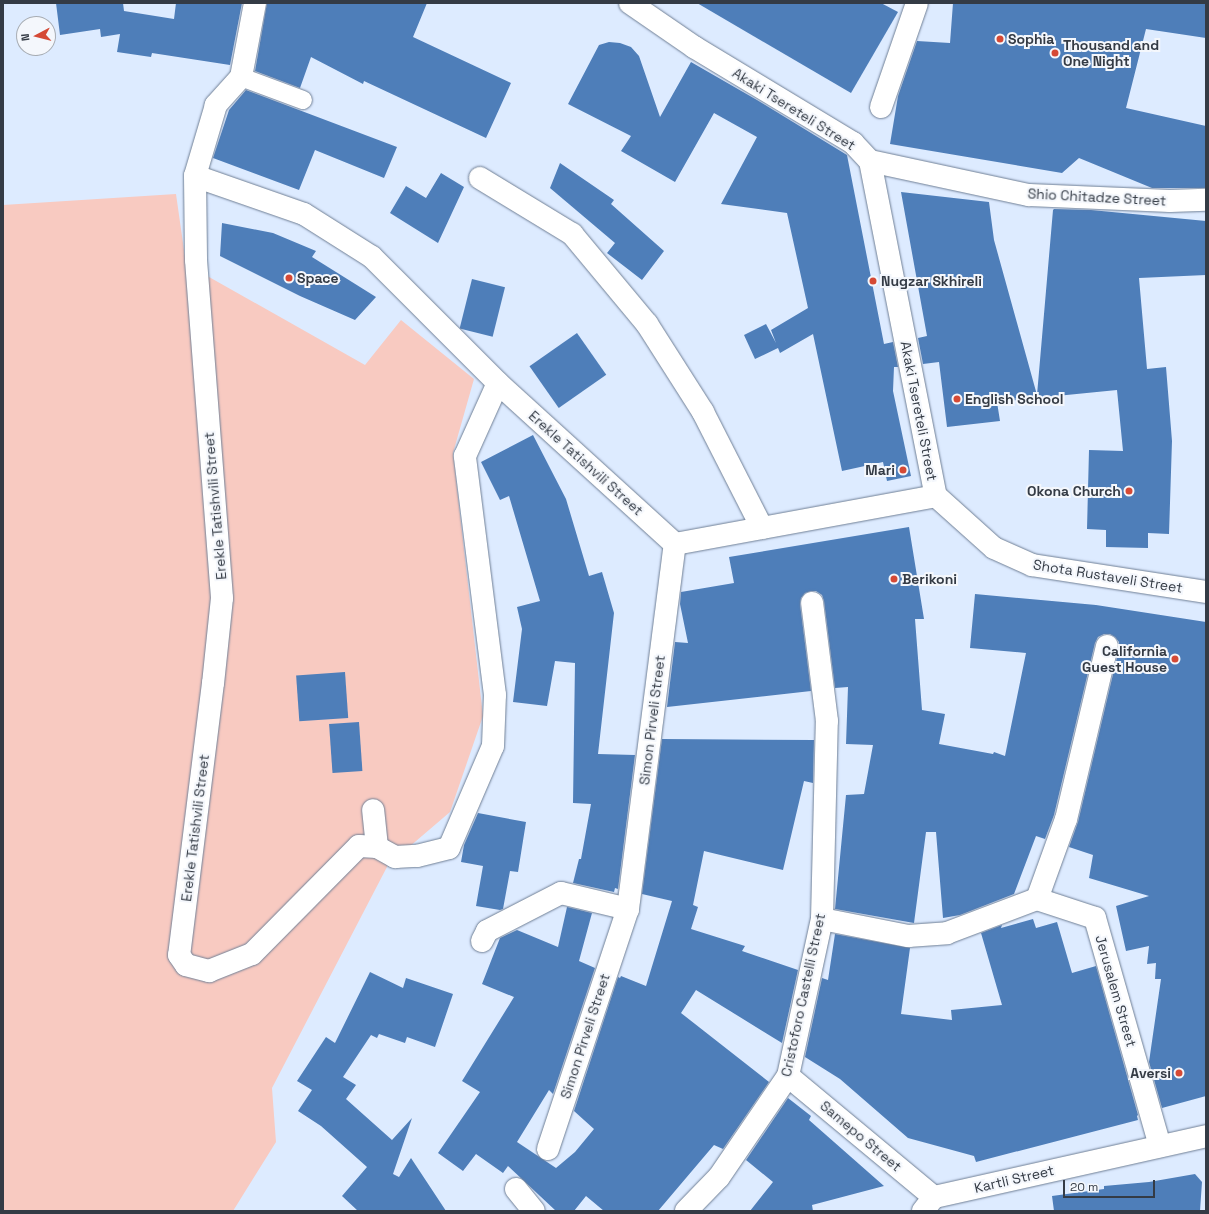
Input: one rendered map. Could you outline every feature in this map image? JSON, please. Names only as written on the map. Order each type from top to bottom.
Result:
[{"type":"street","points":[[195,176],[216,105],[241,77],[255,3]]},
{"type":"street","points":[[881,107],[916,3]]},
{"type":"street","name":"Akaki Tsereteli Street","points":[[633,4],[694,48],[853,143],[870,161],[936,496]]},
{"type":"street","name":"Shio Chitadze Street","points":[[870,161],[1029,195],[1170,201],[1206,200]]},
{"type":"street","name":"Erekle Tatishvili Street","points":[[498,383],[466,456],[495,695],[494,746],[449,848],[417,856],[396,857],[377,847],[359,846],[252,954],[209,971],[186,966],[179,955],[213,683],[222,598],[196,260],[195,176],[304,214],[372,257],[498,383],[675,544]]},
{"type":"street","points":[[480,178],[572,234],[647,324],[703,412],[762,528]]},
{"type":"street","points":[[675,544],[936,496]]},
{"type":"street","name":"Shota Rustaveli Street","points":[[936,496],[994,548],[1032,565],[1206,592]]},
{"type":"street","name":"Simon Pirveli Street","points":[[548,1149],[628,909],[675,544]]},
{"type":"street","name":"Cristoforo Castelli Street","points":[[686,1211],[719,1177],[788,1076],[822,918],[826,721],[812,603]]},
{"type":"street","points":[[822,918],[908,936],[947,933],[1037,899],[1066,819],[1107,646]]},
{"type":"street","points":[[373,810],[377,847]]},
{"type":"street","points":[[482,941],[487,931],[561,893],[628,909]]},
{"type":"street","name":"Jerusalem Street","points":[[1037,899],[1095,918],[1160,1146]]},
{"type":"street","name":"Samepo Street","points":[[788,1076],[928,1204]]},
{"type":"street","name":"Kartli Street","points":[[928,1204],[1160,1146],[1206,1136]]},
{"type":"street","points":[[516,1189],[534,1211]]},
{"type":"lane","points":[[241,77],[302,100]]},
{"type":"shaded area","points":[[176,194],[186,264],[365,365],[401,320],[474,379],[453,453],[483,716],[450,812],[388,865],[272,1088],[276,1142],[233,1211],[3,1211],[3,205]]},
{"type":"building","points":[[56,3],[123,3],[124,11],[174,19],[176,3],[242,3],[230,65],[152,53],[151,57],[117,52],[120,34],[101,37],[100,29],[60,35]]},
{"type":"building","points":[[267,3],[427,3],[413,37],[511,83],[486,138],[364,81],[363,84],[311,57],[300,88],[255,71]]},
{"type":"building","points":[[697,3],[881,3],[898,12],[851,93]]},
{"type":"building","points":[[953,3],[1206,3],[1206,38],[1146,29],[1126,108],[1206,126],[1206,188],[1152,188],[1079,158],[1062,173],[890,144],[898,96],[917,41],[950,43]]},
{"type":"building","points":[[609,42],[620,43],[631,47],[639,56],[660,117],[691,62],[847,155],[884,344],[893,342],[898,367],[894,367],[893,391],[911,476],[887,481],[883,462],[842,471],[813,334],[780,353],[778,348],[755,359],[744,335],[766,324],[776,343],[771,330],[808,308],[787,213],[721,204],[757,137],[714,113],[675,182],[621,151],[631,136],[568,104],[599,45]]},
{"type":"building","points":[[246,90],[397,147],[384,178],[315,150],[299,190],[213,158],[229,110]]},
{"type":"building","points":[[560,163],[614,200],[611,204],[664,251],[642,280],[607,253],[615,243],[550,188]]},
{"type":"building","points":[[441,173],[464,187],[438,243],[390,213],[406,186],[426,198]]},
{"type":"building","points":[[901,192],[989,202],[994,240],[1037,395],[1053,210],[1091,210],[1206,221],[1206,275],[1139,278],[1147,369],[1166,367],[1172,441],[1169,534],[1148,533],[1148,548],[1106,547],[1106,530],[1087,529],[1089,450],[1123,451],[1117,390],[997,402],[1000,421],[947,427],[939,362],[923,364],[918,338],[927,336]]},
{"type":"building","points":[[222,223],[273,233],[316,251],[312,257],[376,297],[355,320],[300,296],[220,256]]},
{"type":"building","points":[[472,279],[505,287],[493,337],[460,328]]},
{"type":"building","points":[[577,333],[606,375],[559,408],[529,366]]},
{"type":"building","points":[[533,435],[566,499],[589,576],[602,572],[614,613],[598,754],[635,755],[618,889],[615,888],[614,892],[573,883],[579,859],[581,859],[591,804],[573,803],[575,663],[555,661],[547,706],[513,702],[522,629],[517,607],[540,601],[509,496],[500,500],[481,462]]},
{"type":"building","points":[[909,527],[924,619],[915,619],[922,710],[945,714],[939,744],[993,754],[994,752],[1005,756],[1026,653],[970,648],[975,594],[1096,605],[1206,622],[1206,1096],[1162,1108],[1149,1062],[1161,979],[1155,979],[1156,963],[1147,964],[1149,946],[1126,951],[1116,906],[1149,896],[1089,878],[1093,855],[1069,847],[1078,822],[1119,649],[1119,642],[1115,637],[1110,634],[1104,634],[1098,637],[1095,643],[1054,815],[1045,839],[1036,836],[1014,894],[960,915],[943,918],[936,832],[926,832],[914,923],[835,909],[846,795],[864,794],[873,745],[846,744],[848,687],[835,688],[822,595],[816,591],[805,593],[801,598],[800,604],[811,691],[667,707],[675,642],[688,643],[680,604],[681,592],[734,583],[729,557]]},
{"type":"building","points":[[345,672],[348,718],[299,721],[296,675]]},
{"type":"building","points":[[359,722],[362,771],[332,773],[329,724]]},
{"type":"building","points":[[662,739],[814,740],[813,783],[804,781],[783,870],[704,851],[693,905],[698,907],[691,929],[745,946],[742,951],[798,970],[782,1043],[696,990],[681,1013],[769,1082],[723,1149],[714,1145],[658,1211],[604,1211],[586,1196],[574,1211],[556,1211],[508,1166],[503,1173],[476,1154],[463,1171],[438,1153],[480,1092],[462,1081],[514,997],[482,984],[500,938],[517,930],[558,947],[567,907],[592,913],[579,961],[595,968],[553,1094],[549,1090],[517,1142],[556,1168],[575,1152],[594,1129],[574,1111],[618,977],[620,978],[621,976],[646,986],[672,901],[642,894]]},
{"type":"building","points":[[478,813],[526,822],[518,872],[510,871],[503,909],[500,910],[476,906],[483,866],[461,862],[464,845]]},
{"type":"building","points":[[1033,919],[1036,928],[1057,922],[1072,973],[1096,966],[1138,1115],[1138,1120],[976,1162],[974,1156],[908,1138],[840,1079],[805,1057],[822,978],[828,980],[835,934],[910,948],[901,1014],[952,1020],[951,1010],[1002,1005],[981,933],[1002,925],[1001,928]]},
{"type":"building","points":[[370,972],[403,988],[406,978],[453,994],[435,1047],[407,1037],[405,1043],[379,1034],[377,1038],[371,1035],[343,1077],[356,1085],[346,1099],[392,1140],[412,1118],[393,1174],[399,1177],[411,1158],[446,1211],[358,1211],[342,1196],[367,1167],[321,1126],[298,1111],[312,1090],[297,1081],[326,1037],[335,1043]]},
{"type":"building","points":[[788,1098],[811,1116],[809,1120],[884,1186],[812,1205],[813,1211],[750,1211],[773,1182],[746,1160]]},
{"type":"building","points":[[1195,1174],[1202,1182],[1200,1211],[1054,1211],[1052,1196],[1104,1189],[1104,1186],[1149,1182]]},
{"type":"place","name":"Sophia","points":[[1000,39]]},
{"type":"place","name":"Thousand and One Night","points":[[1055,53]]},
{"type":"place","name":"Space","points":[[289,278]]},
{"type":"place","name":"Nugzar Skhireli","points":[[873,281]]},
{"type":"place","name":"English School","points":[[957,399]]},
{"type":"place","name":"Mari","points":[[903,470]]},
{"type":"place","name":"Okona Church","points":[[1129,491]]},
{"type":"place","name":"Berikoni","points":[[894,579]]},
{"type":"place","name":"California Guest House","points":[[1175,659]]},
{"type":"place","name":"Aversi","points":[[1179,1073]]}]
